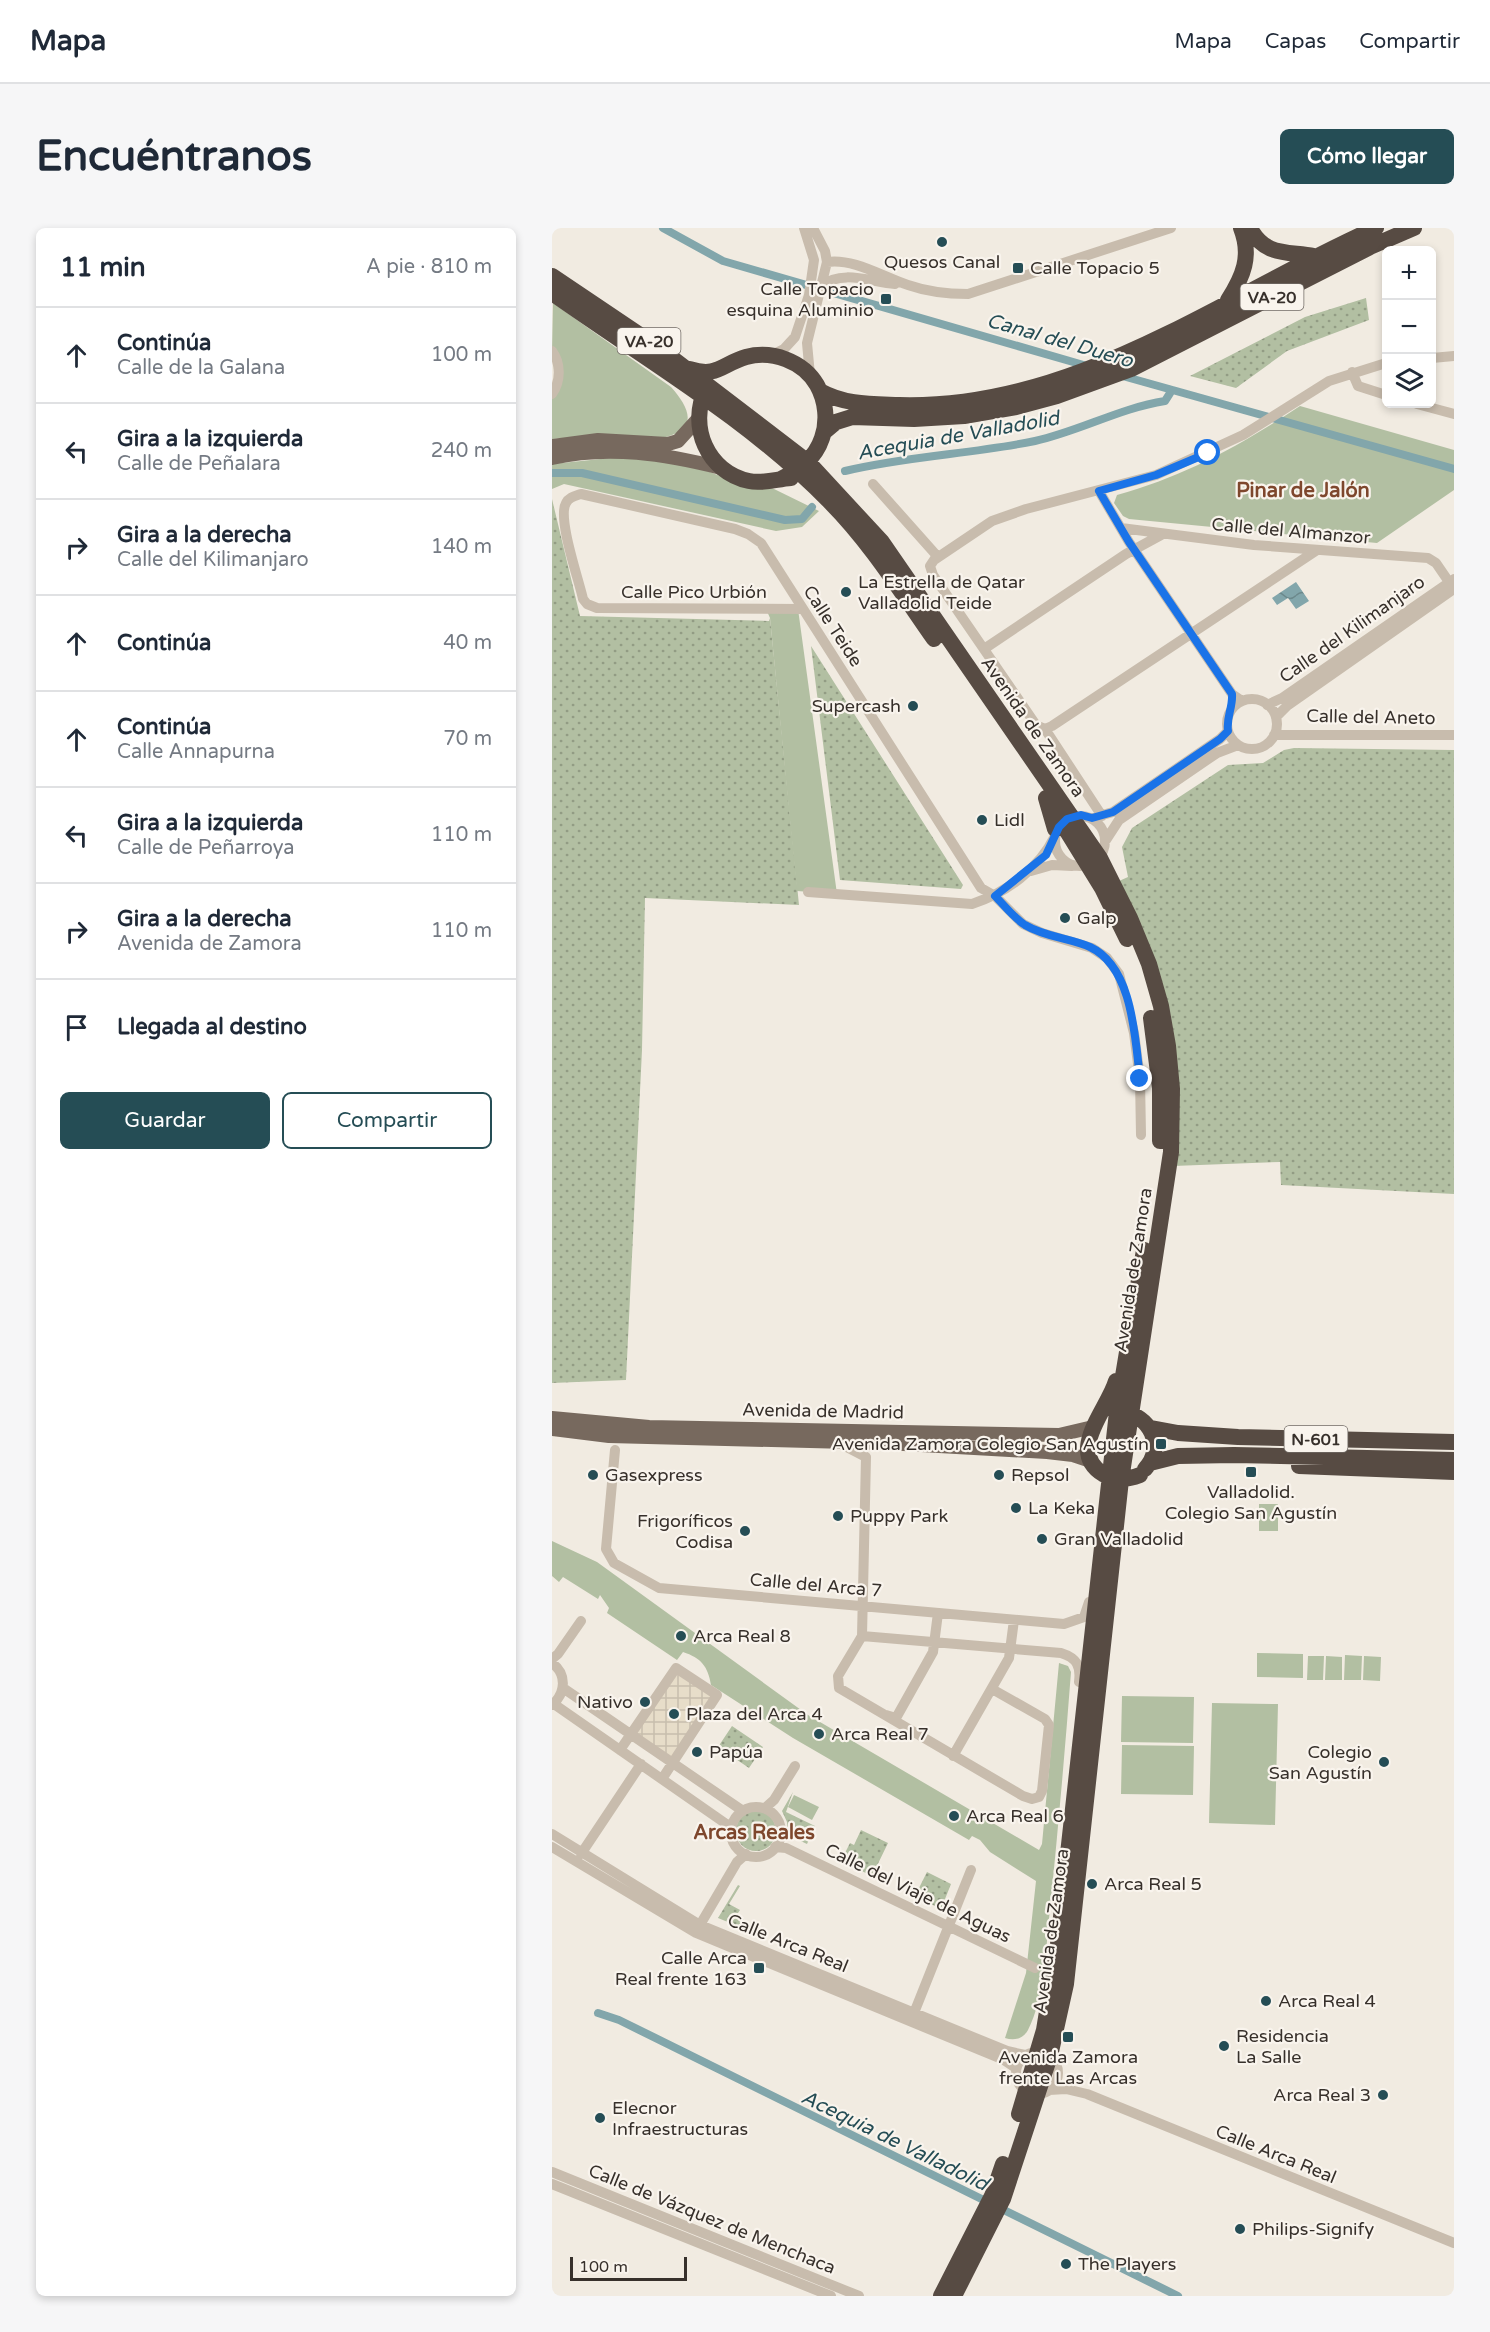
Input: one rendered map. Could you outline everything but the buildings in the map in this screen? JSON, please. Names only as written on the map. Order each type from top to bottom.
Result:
[{"type":"highway","points":[[1228,301],[1241,280],[1246,263],[1246,242],[1241,228]]},
{"type":"highway","points":[[1250,228],[1261,242],[1275,251],[1290,255],[1314,256]]},
{"type":"highway","name":"VA-20","points":[[1124,363],[1228,301],[1314,256],[1376,228]]},
{"type":"highway","name":"VA-20","points":[[721,468],[750,481],[781,479],[805,471],[821,439],[836,422],[852,417],[914,419],[964,416],[1016,407],[1055,389],[1124,363],[1414,228]]},
{"type":"highway","name":"VA-20","points":[[552,276],[684,366],[705,391]]},
{"type":"highway","name":"VA-20","points":[[552,293],[636,353],[705,391]]},
{"type":"highway","points":[[636,353],[641,361],[682,392],[698,418],[706,450],[721,468]]},
{"type":"highway","points":[[684,366],[705,373],[723,369],[748,356],[771,355],[797,365],[810,375],[820,391],[825,408],[821,439],[825,466],[859,507],[882,542]]},
{"type":"highway","points":[[698,418],[705,391],[723,369]]},
{"type":"highway","name":"VA-20","points":[[820,391],[841,401],[911,405],[957,402],[1055,389]]},
{"type":"highway","name":"Avenida de Zamora","points":[[705,391],[805,471],[882,542],[1051,797]]},
{"type":"highway","name":"Avenida de Zamora","points":[[805,471],[882,563],[1051,797]]},
{"type":"highway","points":[[1051,797],[1074,822]]},
{"type":"highway","points":[[1051,797],[1074,822]]},
{"type":"highway","name":"Avenida de Zamora","points":[[954,2296],[998,2197],[1038,2092],[1038,2054],[1058,1944],[1098,1568],[1115,1478],[1144,1281],[1169,1164],[1172,1120],[1171,1078],[1164,1026],[1155,985],[1134,927],[1106,882],[1074,822]]},
{"type":"highway","points":[[1144,1281],[1125,1320],[1115,1384],[1087,1446],[1091,1461],[1100,1472],[1115,1478],[1145,1469]]},
{"type":"highway","points":[[1117,1516],[1155,1450],[1141,1383],[1149,1317],[1144,1281]]},
{"type":"highway","points":[[1096,1424],[1123,1413],[1148,1425]]},
{"type":"highway","name":"N-601","points":[[1148,1425],[1178,1433],[1238,1437],[1454,1442]]},
{"type":"highway","name":"N-601","points":[[1145,1469],[1178,1455],[1454,1460]]},
{"type":"highway","points":[[1234,1455],[1251,1462],[1315,1468],[1454,1472]]},
{"type":"highway","name":"Avenida de Zamora","points":[[1038,2054],[1066,1984],[1117,1516],[1115,1478]]},
{"type":"highway","name":"Avenida de Zamora","points":[[941,2296],[988,2218]]},
{"type":"main road","points":[[552,446],[598,440],[668,444],[678,441],[698,418]]},
{"type":"main road","points":[[552,458],[598,451],[631,451],[673,456],[721,468]]},
{"type":"main road","name":"Avenida de Madrid","points":[[552,1418],[650,1427],[1048,1434],[1079,1432],[1096,1424]]},
{"type":"main road","name":"Avenida de Madrid","points":[[552,1429],[609,1436],[886,1443],[1060,1453],[1091,1461]]},
{"type":"street","points":[[804,228],[814,260],[816,280]]},
{"type":"street","points":[[826,262],[850,265],[908,285],[943,294],[968,294],[1171,228]]},
{"type":"street","points":[[816,233],[831,253],[850,265]]},
{"type":"street","points":[[810,375],[807,343],[812,297],[816,280],[826,262],[816,233]]},
{"type":"street","points":[[816,280],[843,277],[908,285]]},
{"type":"street","points":[[771,355],[784,349],[795,337],[812,297]]},
{"type":"street","points":[[552,351],[559,367],[556,388],[552,393]]},
{"type":"street","points":[[1436,357],[1454,357]]},
{"type":"street","points":[[1092,857],[1059,855],[1074,822],[1043,728],[984,649],[933,575],[930,566],[938,557],[992,521],[1026,509],[1156,475],[1187,463],[1243,435],[1329,381],[1382,364]]},
{"type":"street","points":[[1352,372],[1358,386]]},
{"type":"street","points":[[1329,381],[1358,386],[1382,394]]},
{"type":"street","points":[[1432,408],[1454,414]]},
{"type":"street","points":[[873,484],[938,557]]},
{"type":"street","points":[[1099,491],[1134,550],[1232,694],[1238,705],[1228,718],[1228,731],[1238,745]]},
{"type":"street","name":"Calle Teide","points":[[587,604],[583,599],[564,519],[565,504],[569,498],[581,494],[748,534],[761,543],[981,888],[995,896],[1023,924],[1042,933],[1092,948],[1107,958],[1119,974],[1134,1034],[1140,1079],[1141,1135]]},
{"type":"street","name":"Calle del Almanzor","points":[[1121,528],[1161,535],[1287,548],[1428,558],[1436,563],[1452,583]]},
{"type":"street","points":[[984,649],[1134,550],[1161,535]]},
{"type":"street","points":[[1287,548],[1294,554],[1297,564]]},
{"type":"street","points":[[1043,728],[1052,726],[1317,550]]},
{"type":"street","name":"Calle del Kilimanjaro","points":[[1267,705],[1282,698],[1452,583]]},
{"type":"street","name":"Calle del Kilimanjaro","points":[[1092,857],[1119,820],[1217,753],[1238,745],[1246,749],[1259,748],[1267,744],[1287,706],[1452,583]]},
{"type":"street","name":"Calle Pico Urbión","points":[[587,604],[597,608],[802,609]]},
{"type":"street","name":"Calle del Kilimanjaro","points":[[1238,705],[1254,699],[1267,705],[1275,727]]},
{"type":"street","name":"Calle del Aneto","points":[[1275,727],[1288,733],[1454,735]]},
{"type":"street","points":[[808,892],[972,904],[995,896],[1028,872],[1074,822],[1212,745],[1228,731]]},
{"type":"street","points":[[1028,872],[1092,857]]},
{"type":"street","points":[[837,1442],[866,1457],[862,1636],[837,1683],[838,1688],[953,1756],[1032,1799],[1039,1797],[1042,1791],[1049,1725],[1045,1719],[992,1689]]},
{"type":"street","name":"Avenida de Madrid","points":[[866,1457],[886,1443]]},
{"type":"street","name":"Calle del Arca 7","points":[[615,1450],[606,1549],[614,1563],[659,1588],[1064,1624],[1084,1617],[1088,1610],[1098,1568]]},
{"type":"street","points":[[880,1714],[896,1718],[933,1652],[938,1613]]},
{"type":"street","points":[[953,1756],[1009,1658],[1014,1620]]},
{"type":"street","points":[[581,1621],[555,1660],[562,1676],[563,1688],[553,1704],[732,1827]]},
{"type":"street","points":[[862,1636],[1061,1653],[1077,1662],[1080,1669],[1074,1738],[1076,1776]]},
{"type":"street","points":[[620,1750],[676,1668],[717,1695],[662,1779]]},
{"type":"street","points":[[563,1688],[743,1810]]},
{"type":"street","points":[[581,1854],[641,1764]]},
{"type":"street","points":[[768,1810],[795,1766]]},
{"type":"street","points":[[754,1807],[768,1810],[779,1821],[780,1845],[762,1856],[743,1852],[733,1840],[732,1827],[743,1810],[754,1807]]},
{"type":"street","name":"Calle Arca Real","points":[[552,1834],[698,1929],[1007,2051],[1038,2054]]},
{"type":"street","name":"Calle del Viaje de Aguas","points":[[780,1845],[1035,1968]]},
{"type":"street","name":"Calle Arca Real","points":[[552,1847],[698,1929],[1004,2060],[1016,2068]]},
{"type":"street","points":[[698,1929],[743,1852]]},
{"type":"street","points":[[914,2013],[971,1869]]},
{"type":"street","points":[[1038,2054],[1057,2068],[1058,2074],[1038,2092],[1018,2081],[1016,2068],[1038,2054]]},
{"type":"street","name":"Calle Arca Real","points":[[1058,2074],[1087,2094]]},
{"type":"street","name":"Calle Arca Real","points":[[1038,2092],[1066,2088],[1087,2094],[1454,2243]]},
{"type":"street","name":"Calle de Vázquez de Menchaca","points":[[552,2172],[859,2296]]},
{"type":"street","name":"Calle de Vázquez de Menchaca","points":[[552,2184],[831,2296]]},
{"type":"green space","points":[[1366,298],[1369,320],[1287,351],[1236,388],[1190,376],[1305,317]]},
{"type":"green space","points":[[553,303],[671,387],[686,409],[688,416],[684,428],[666,437],[591,436],[552,439],[552,394],[556,388],[552,351]]},
{"type":"green space","points":[[1300,406],[1454,450],[1454,490],[1377,543],[1129,519],[1123,516],[1114,503],[1117,495],[1166,479],[1212,458]]},
{"type":"green space","points":[[630,456],[702,469],[746,486],[772,488],[819,511],[802,527],[776,531],[564,484],[552,489],[552,464]]},
{"type":"green space","points":[[552,499],[580,616],[769,621],[770,618],[799,905],[645,898],[642,1050],[626,1380],[552,1383]]},
{"type":"green space","points":[[766,609],[798,609],[837,894],[797,891],[770,618]]},
{"type":"green space","points":[[811,646],[963,885],[961,889],[840,880]]},
{"type":"green space","points":[[1294,748],[1454,750],[1454,1194],[1281,1185],[1280,1162],[1173,1166],[1176,1073],[1119,881],[1128,877],[1122,847],[1132,828],[1228,765],[1263,763],[1284,750]]},
{"type":"green space","points":[[1259,1504],[1278,1504],[1278,1531],[1259,1531]]},
{"type":"green space","points":[[552,1541],[597,1562],[808,1715],[1039,1850],[1042,1844],[1059,1663],[1068,1666],[1071,1672],[1069,1702],[1044,1971],[1034,2017],[1024,2035],[1015,2039],[1005,2038],[1026,1973],[1036,1881],[990,1852],[980,1840],[972,1836],[969,1840],[793,1738],[711,1685],[706,1668],[699,1660],[683,1652],[677,1660],[607,1613],[609,1608],[600,1595],[598,1599],[563,1577],[559,1582],[552,1576]]},
{"type":"green space","points":[[1257,1653],[1303,1654],[1303,1678],[1257,1677]]},
{"type":"green space","points":[[1345,1655],[1362,1656],[1361,1680],[1344,1680]]},
{"type":"green space","points":[[1308,1656],[1324,1656],[1323,1680],[1307,1680]]},
{"type":"green space","points":[[1326,1656],[1342,1657],[1342,1680],[1325,1680]]},
{"type":"green space","points":[[1364,1656],[1381,1657],[1380,1681],[1363,1680]]},
{"type":"green space","points":[[1122,1696],[1194,1697],[1193,1743],[1121,1742]]},
{"type":"green space","points":[[1212,1703],[1278,1704],[1275,1825],[1209,1823]]},
{"type":"green space","points":[[732,1726],[763,1747],[749,1768],[718,1747]]},
{"type":"green space","points":[[1122,1745],[1194,1746],[1193,1795],[1121,1794]]},
{"type":"green space","points":[[793,1792],[786,1812],[815,1826],[807,1844],[788,1835],[787,1822],[782,1811]]},
{"type":"green space","points":[[794,1795],[819,1807],[812,1820],[788,1807]]},
{"type":"green space","points":[[756,1811],[770,1817],[776,1831],[770,1845],[756,1851],[742,1845],[736,1831],[742,1817]]},
{"type":"green space","points":[[861,1830],[888,1843],[872,1876],[841,1861],[850,1843],[854,1845]]},
{"type":"green space","points":[[927,1872],[951,1884],[941,1909],[915,1896]]},
{"type":"green space","points":[[738,1885],[740,1886],[729,1904],[740,1910],[736,1916],[744,1920],[740,1927],[718,1918]]},
{"type":"shaded area","name":"Plaza del Arca 4","points":[[676,1668],[717,1695],[673,1762],[631,1734]]},
{"type":"water","points":[[1296,582],[1309,601],[1296,609],[1288,598],[1277,605],[1272,598]]},
{"type":"waterway","name":"Canal del Duero","points":[[663,228],[723,261],[1087,366]]},
{"type":"waterway","name":"Canal del Duero","points":[[1119,375],[1454,469]]},
{"type":"waterway","name":"Acequia de Valladolid","points":[[845,471],[1052,437],[1132,409],[1165,401],[1172,390]]},
{"type":"waterway","name":"Acequia de Valladolid","points":[[552,473],[582,473],[785,520],[802,519],[812,507]]},
{"type":"waterway","name":"Acequia de Valladolid","points":[[598,2013],[619,2020],[1178,2296]]},
{"type":"place","name":"Quesos Canal","points":[[942,242]]},
{"type":"place","name":"Calle Topacio 5","points":[[1018,268]]},
{"type":"place","name":"Calle Topacio esquina Aluminio","points":[[886,299]]},
{"type":"place","name":"La Estrella de Qatar Valladolid Teide","points":[[846,592]]},
{"type":"place","name":"Supercash","points":[[913,706]]},
{"type":"place","name":"Lidl","points":[[982,820]]},
{"type":"place","name":"Galp","points":[[1065,918]]},
{"type":"place","name":"Avenida Zamora Colegio San Agustín","points":[[1161,1444]]},
{"type":"place","name":"Valladolid. Colegio San Agustín","points":[[1251,1472]]},
{"type":"place","name":"Gasexpress","points":[[593,1475]]},
{"type":"place","name":"Repsol","points":[[999,1475]]},
{"type":"place","name":"La Keka","points":[[1016,1508]]},
{"type":"place","name":"Puppy Park","points":[[838,1516]]},
{"type":"place","name":"Frigoríficos Codisa","points":[[745,1531]]},
{"type":"place","name":"Gran Valladolid","points":[[1042,1539]]},
{"type":"place","name":"Arca Real 8","points":[[681,1636]]},
{"type":"place","name":"Nativo","points":[[645,1702]]},
{"type":"place","name":"Plaza del Arca 4","points":[[674,1714]]},
{"type":"place","name":"Arca Real 7","points":[[819,1734]]},
{"type":"place","name":"Papúa","points":[[697,1752]]},
{"type":"place","name":"Colegio San Agustín","points":[[1384,1762]]},
{"type":"place","name":"Arca Real 6","points":[[954,1816]]},
{"type":"place","name":"Arca Real 5","points":[[1092,1884]]},
{"type":"place","name":"Calle Arca Real frente 163","points":[[759,1968]]},
{"type":"place","name":"Arca Real 4","points":[[1266,2001]]},
{"type":"place","name":"Avenida Zamora frente Las Arcas","points":[[1068,2037]]},
{"type":"place","name":"Residencia La Salle","points":[[1224,2046]]},
{"type":"place","name":"Arca Real 3","points":[[1383,2095]]},
{"type":"place","name":"Elecnor Infraestructuras","points":[[600,2118]]},
{"type":"place","name":"Philips-Signify","points":[[1240,2229]]},
{"type":"place","name":"The Players","points":[[1066,2264]]},
{"type":"district","name":"Pinar de Jalón","points":[[1303,490]]},
{"type":"district","name":"Arcas Reales","points":[[754,1832]]},
{"type":"route","points":[[1140,1079],[1125,992],[1119,974],[1107,958],[1092,948],[1042,933],[1023,924],[995,896],[1028,872],[1046,855],[1062,822],[1076,815],[1092,818],[1113,812],[1220,739],[1228,731],[1228,718],[1233,708],[1232,694],[1129,542],[1101,499],[1099,491],[1136,482],[1208,453]]}]
